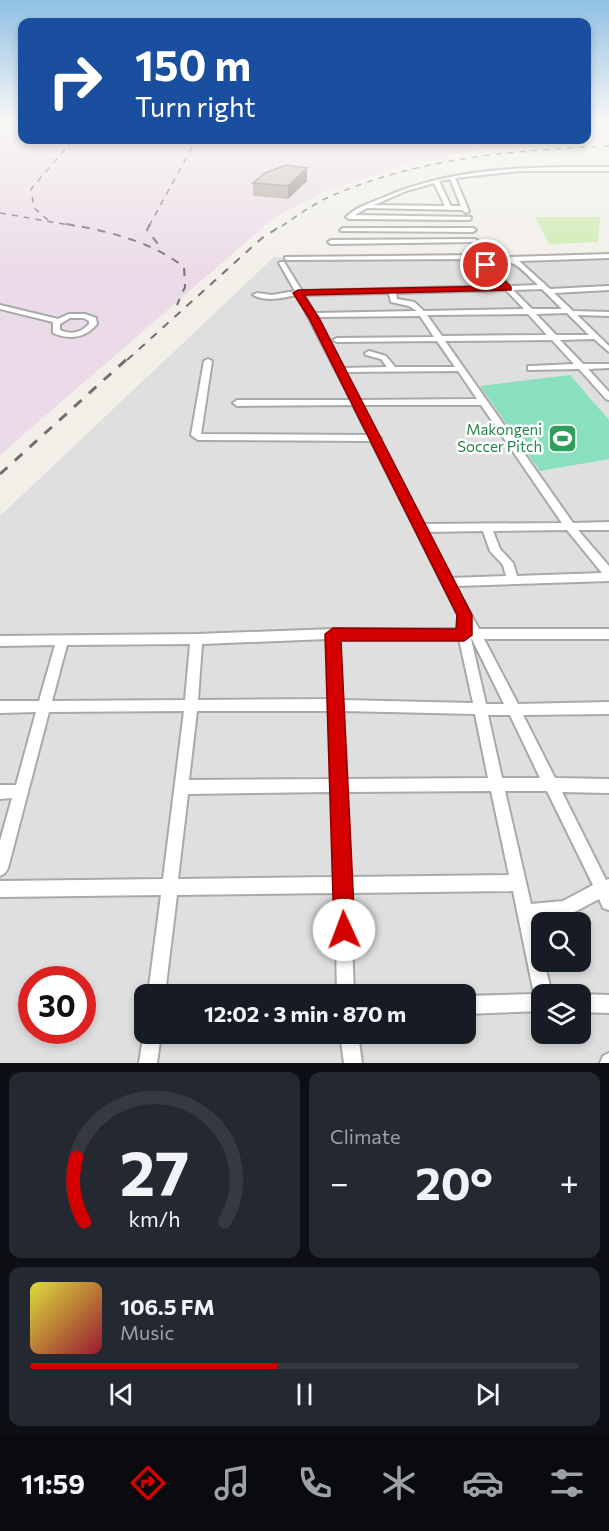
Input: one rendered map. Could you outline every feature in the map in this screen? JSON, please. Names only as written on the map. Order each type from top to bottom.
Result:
[{"type":"street","points":[[469,218],[349,217],[405,189],[494,172]]},
{"type":"street","points":[[452,178],[483,257],[508,288],[609,398]]},
{"type":"street","points":[[437,182],[448,207]]},
{"type":"street","points":[[365,207],[465,208]]},
{"type":"street","points":[[343,230],[473,230]]},
{"type":"street","points":[[331,242],[475,241]]},
{"type":"street","points":[[541,984],[517,883],[481,709],[471,636],[464,615],[376,438],[312,315],[298,293],[284,261],[609,256]]},
{"type":"street","points":[[510,259],[519,263],[609,350]]},
{"type":"street","points":[[257,295],[272,297],[298,293],[392,290],[609,288]]},
{"type":"street","points":[[392,290],[394,300],[414,305],[571,528],[609,575]]},
{"type":"street","points":[[0,307],[58,321]]},
{"type":"street","points":[[312,315],[530,312],[609,314]]},
{"type":"street","points":[[337,340],[597,338],[609,340]]},
{"type":"street","points":[[369,353],[384,356],[392,369]]},
{"type":"street","points":[[208,361],[197,418],[196,435],[198,437],[376,438]]},
{"type":"street","points":[[531,368],[609,366]]},
{"type":"street","points":[[340,370],[459,369]]},
{"type":"street","points":[[237,403],[483,402]]},
{"type":"street","points":[[420,528],[609,526]]},
{"type":"street","points":[[487,528],[495,551],[508,563],[512,580]]},
{"type":"street","points":[[447,582],[609,575]]},
{"type":"street","points":[[0,641],[196,639],[333,634],[471,636],[609,634]]},
{"type":"street","points":[[333,634],[346,984]]},
{"type":"street","points":[[471,636],[515,710],[551,786],[607,892],[565,909],[524,913]]},
{"type":"street","points":[[158,984],[191,706],[196,639]]},
{"type":"street","points":[[0,868],[62,640]]},
{"type":"street","points":[[0,706],[336,705],[515,710],[609,708]]},
{"type":"street","points":[[182,787],[340,788],[497,784],[609,786]]},
{"type":"street","points":[[0,792],[21,791]]},
{"type":"street","points":[[0,889],[343,887],[517,883]]},
{"type":"street","points":[[476,1005],[531,1002]]},
{"type":"street","points":[[591,1003],[609,1004]]},
{"type":"street","points":[[148,1063],[151,1044]]},
{"type":"street","points":[[351,1044],[353,1063]]},
{"type":"shaded area","points":[[0,172],[385,172],[325,191],[275,217],[0,455]]},
{"type":"shaded area","points":[[274,257],[609,260],[609,1063],[0,1063],[0,516]]},
{"type":"green space","points":[[535,217],[600,217],[598,242],[549,244]]},
{"type":"green space","name":"Makongeni Soccer Pitch","points":[[570,375],[609,420],[609,459],[540,471],[480,386]]},
{"type":"building","points":[[303,172],[288,186],[253,183],[265,173]]},
{"type":"railway","points":[[46,172],[31,189],[34,208],[48,220]]},
{"type":"railway","points":[[149,226],[179,172]]},
{"type":"railway","points":[[282,226],[329,197],[403,172]]},
{"type":"railway","points":[[0,213],[75,226]]},
{"type":"railway","points":[[66,224],[128,238],[157,250],[184,267],[185,287],[177,305]]},
{"type":"railway","points":[[127,360],[262,238],[284,224]]},
{"type":"railway","points":[[149,226],[147,230],[161,248]]},
{"type":"railway","points":[[0,474],[128,358]]},
{"type":"place","name":"Makongeni Soccer Pitch","points":[[563,439]]},
{"type":"route","points":[[344,930],[333,634],[464,635],[464,615],[376,438],[314,318],[298,293],[508,288],[486,265]]}]
